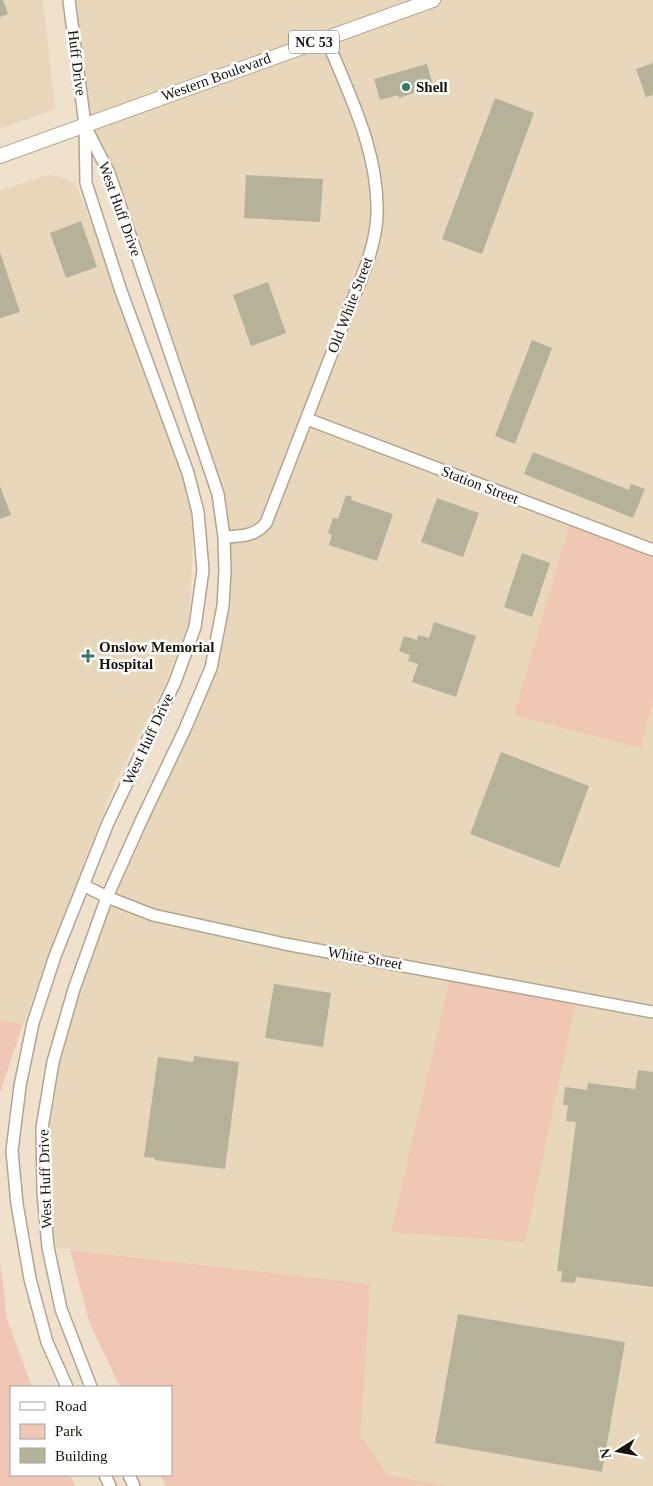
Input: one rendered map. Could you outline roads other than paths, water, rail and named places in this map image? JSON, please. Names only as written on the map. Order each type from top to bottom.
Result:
[{"type":"main road","name":"Western Boulevard","points":[[0,156],[432,0]]},
{"type":"street","name":"Huff Drive","points":[[69,0],[85,125]]},
{"type":"street","name":"Old White Street","points":[[224,537],[255,533],[266,522],[372,246],[377,214],[375,183],[369,151],[363,129],[326,38]]},
{"type":"street","name":"West Huff Drive","points":[[85,125],[109,172],[218,494],[224,537],[225,571],[223,606],[211,668],[185,729],[107,897],[74,989],[53,1062],[42,1128],[43,1192],[48,1247],[61,1309],[91,1386]]},
{"type":"street","name":"West Huff Drive","points":[[67,1386],[47,1342],[30,1279],[17,1204],[12,1151],[20,1086],[33,1023],[55,956],[108,823],[175,682],[195,627],[203,570],[198,512],[188,473],[121,291],[86,183],[85,125]]},
{"type":"street","name":"Station Street","points":[[307,419],[653,550]]},
{"type":"street","name":"White Street","points":[[83,885],[107,897],[153,915],[285,944],[653,1012]]},
{"type":"place","name":"Shell","points":[[406,87]]},
{"type":"place","name":"Onslow Memorial Hospital","points":[[88,656]]}]
